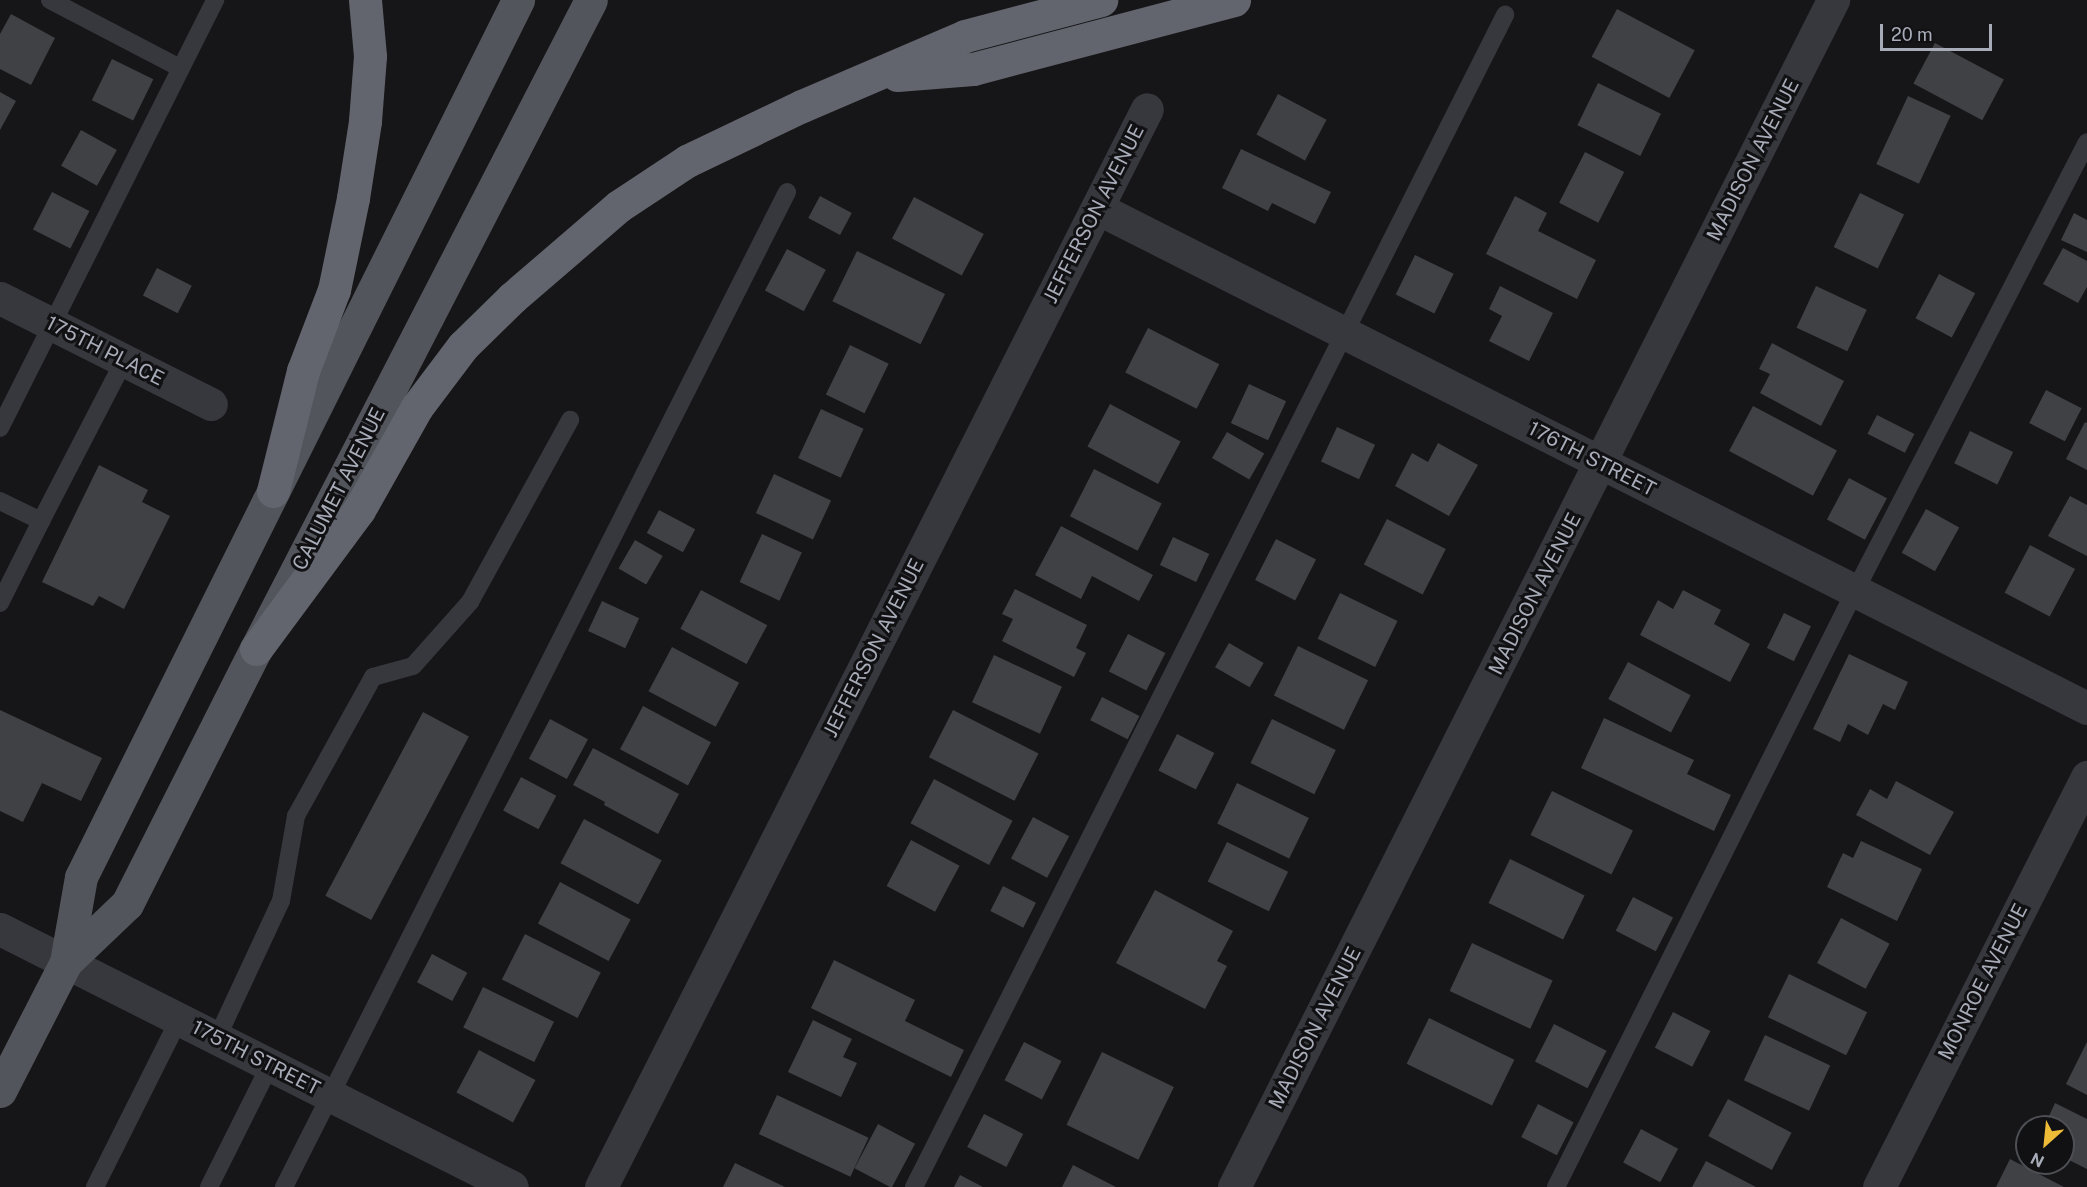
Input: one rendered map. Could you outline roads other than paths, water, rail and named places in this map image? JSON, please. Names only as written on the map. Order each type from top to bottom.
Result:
[{"type":"highway","points":[[273,491],[303,371],[334,290],[353,198],[365,121],[370,56],[365,0]]},
{"type":"highway","points":[[256,649],[359,510],[417,407],[463,346],[512,298],[619,206],[687,161],[802,106],[872,78],[965,36],[1064,5],[1101,0]]},
{"type":"highway","points":[[872,78],[972,69],[1234,0]]},
{"type":"main road","name":"CALUMET AVENUE","points":[[0,1091],[66,962],[81,877],[518,0]]},
{"type":"main road","name":"CALUMET AVENUE","points":[[66,962],[127,904],[591,0]]},
{"type":"street","name":"MADISON AVENUE","points":[[1234,1187],[1833,0]]},
{"type":"street","name":"JEFFERSON AVENUE","points":[[601,1187],[1147,109]]},
{"type":"street","name":"176TH STREET","points":[[1097,208],[2087,708]]},
{"type":"street","name":"175TH PLACE","points":[[0,298],[211,404]]},
{"type":"street","name":"MONROE AVENUE","points":[[1879,1187],[2087,777]]},
{"type":"street","name":"175TH STREET","points":[[0,929],[512,1187]]},
{"type":"lane","points":[[50,0],[180,68]]},
{"type":"lane","points":[[0,428],[215,0]]},
{"type":"lane","points":[[914,1187],[1505,15]]},
{"type":"lane","points":[[1556,1187],[1855,591],[2087,142]]},
{"type":"lane","points":[[284,1187],[788,192]]},
{"type":"lane","points":[[0,603],[124,361]]},
{"type":"lane","points":[[218,1038],[281,901],[296,816],[373,677],[413,666],[471,602],[570,420]]},
{"type":"lane","points":[[0,501],[41,521]]},
{"type":"lane","points":[[95,1187],[178,1019]]},
{"type":"lane","points":[[209,1187],[270,1065]]}]
